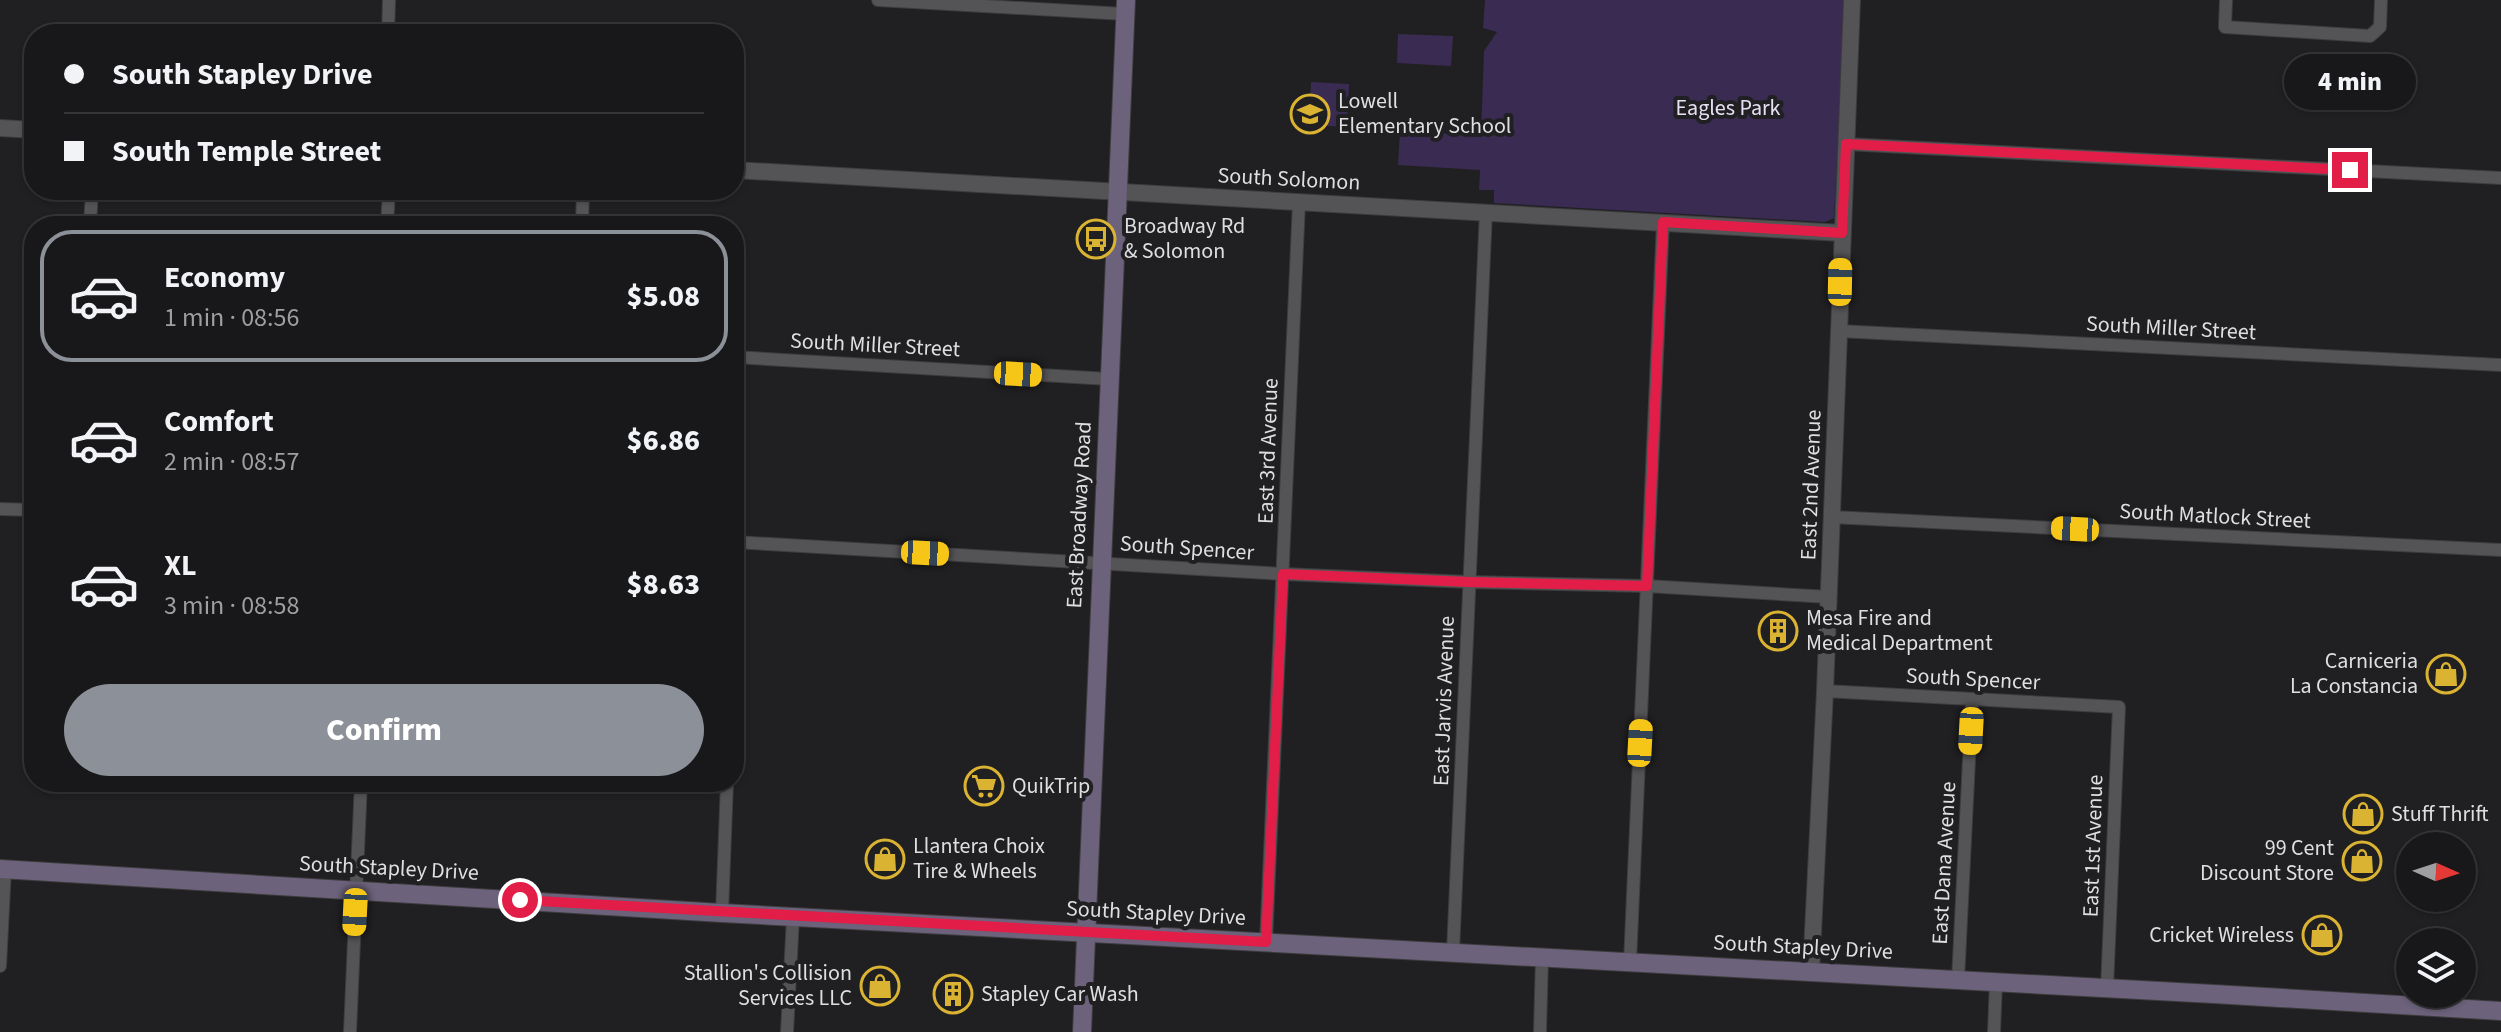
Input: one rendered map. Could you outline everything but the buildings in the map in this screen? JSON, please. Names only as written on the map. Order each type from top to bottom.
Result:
[{"type":"main road","name":"East Broadway Road","points":[[1082,1032],[1126,7]]},
{"type":"main road","name":"South Stapley Drive","points":[[2,869],[1085,934],[2501,1011]]},
{"type":"street","points":[[388,24],[389,0]]},
{"type":"street","points":[[878,0],[1126,7]]},
{"type":"street","name":"East 2nd Avenue","points":[[1811,972],[1852,0]]},
{"type":"street","points":[[2226,0],[2225,27],[2370,36],[2380,27],[2381,0]]},
{"type":"street","points":[[0,128],[24,129]]},
{"type":"street","points":[[1846,144],[2501,178]]},
{"type":"street","name":"South Solomon","points":[[744,171],[1842,233]]},
{"type":"street","name":"East 3rd Avenue","points":[[1266,942],[1299,202]]},
{"type":"street","name":"East Jarvis Avenue","points":[[1453,952],[1486,211]]},
{"type":"street","points":[[1630,962],[1663,222]]},
{"type":"street","name":"South Miller Street","points":[[1839,331],[2501,365]]},
{"type":"street","name":"South Miller Street","points":[[744,358],[1109,379]]},
{"type":"street","points":[[0,509],[24,510]]},
{"type":"street","name":"South Matlock Street","points":[[1831,517],[2501,550]]},
{"type":"street","name":"South Spencer","points":[[744,542],[1283,574],[1647,586],[1829,597]]},
{"type":"street","name":"South Spencer","points":[[1825,691],[2119,707]]},
{"type":"street","name":"East Dana Avenue","points":[[1958,980],[1972,700]]},
{"type":"street","name":"East 1st Avenue","points":[[2107,988],[2119,707]]},
{"type":"street","points":[[350,1032],[361,792]]},
{"type":"street","points":[[722,913],[727,792]]},
{"type":"street","points":[[0,966],[2,869]]},
{"type":"street","points":[[787,1032],[793,917]]},
{"type":"street","points":[[1540,1032],[1542,957]]},
{"type":"street","points":[[1994,1032],[1996,982]]},
{"type":"green space","name":"Eagles Park","points":[[1485,0],[1845,0],[1834,218],[1825,222],[1494,203],[1494,190],[1479,190],[1480,170],[1398,165],[1400,131],[1481,135],[1484,51],[1497,32],[1483,28]]},
{"type":"green space","points":[[1398,34],[1453,36],[1451,66],[1397,63]]},
{"type":"green space","points":[[1311,82],[1349,84],[1347,127],[1309,125]]},
{"type":"place","name":"Lowell Elementary School","points":[[1310,114]]},
{"type":"place","name":"Broadway Rd & Solomon","points":[[1096,239]]},
{"type":"place","name":"Mesa Fire and Medical Department","points":[[1778,631]]},
{"type":"place","name":"Carniceria La Constancia","points":[[2446,674]]},
{"type":"place","name":"QuikTrip","points":[[984,786]]},
{"type":"place","name":"Stuff Thrift","points":[[2363,814]]},
{"type":"place","name":"Llantera Choix Tire & Wheels","points":[[885,859]]},
{"type":"place","name":"99 Cent Discount Store","points":[[2362,861]]},
{"type":"place","name":"Cricket Wireless","points":[[2322,935]]},
{"type":"place","name":"Stallion's Collision Services LLC","points":[[880,986]]},
{"type":"place","name":"Stapley Car Wash","points":[[953,994]]},
{"type":"route","points":[[520,900],[1266,942],[1283,574],[1647,586],[1663,222],[1842,233],[1846,144],[2350,170]]}]
